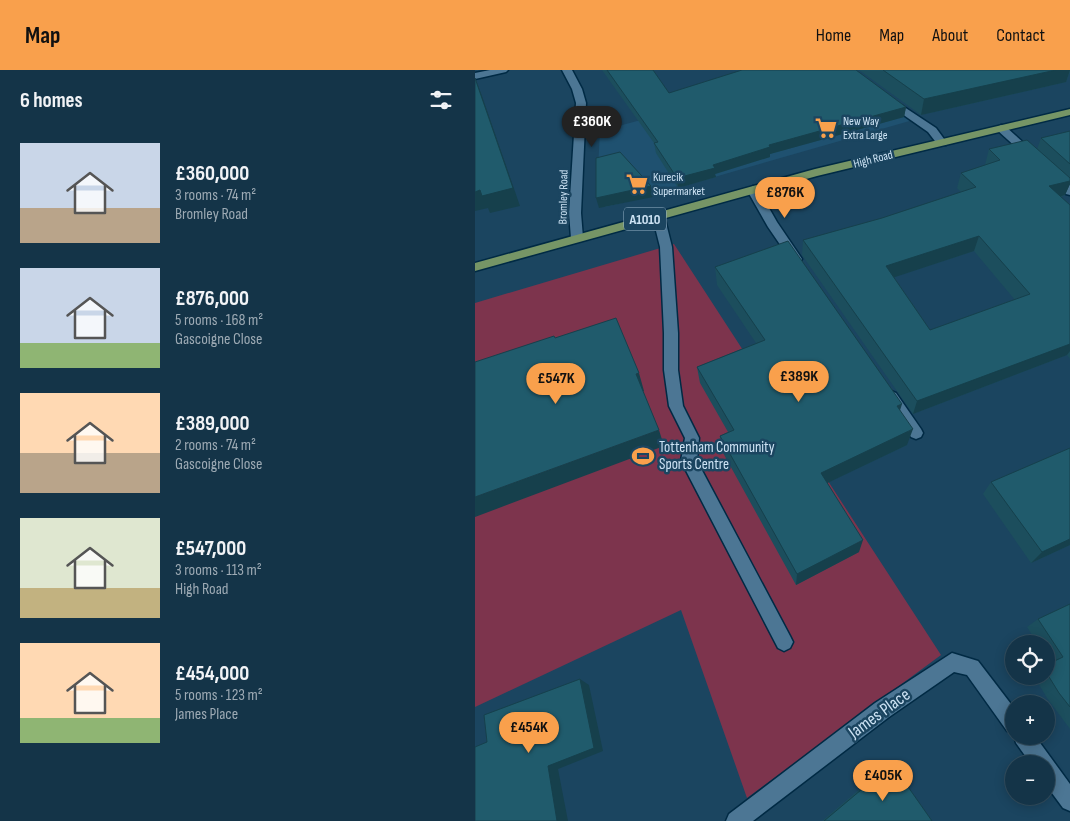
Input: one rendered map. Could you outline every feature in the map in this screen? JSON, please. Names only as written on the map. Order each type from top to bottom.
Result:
[{"type":"main road","name":"High Road","points":[[475,267],[753,190],[1070,112]]},
{"type":"street","points":[[475,76],[503,70]]},
{"type":"street","name":"Bromley Road","points":[[567,70],[580,96],[581,103],[575,213],[577,238]]},
{"type":"street","points":[[877,91],[931,130],[942,142]]},
{"type":"street","points":[[1001,128],[1070,191]]},
{"type":"street","points":[[753,190],[772,224],[803,269]]},
{"type":"street","points":[[658,215],[666,247],[671,333],[671,370],[676,406],[692,438],[689,461],[784,642]]},
{"type":"street","points":[[883,386],[916,433]]},
{"type":"street","name":"James Place","points":[[736,821],[882,710],[952,662],[972,667],[1005,712]]},
{"type":"street","points":[[1055,780],[1070,801]]},
{"type":"shaded area","points":[[843,70],[913,120],[605,207],[598,169],[600,131],[719,99]]},
{"type":"shaded area","name":"Tottenham Community Sports Centre","points":[[674,244],[941,655],[747,798],[681,610],[475,707],[475,303]]},
{"type":"building","points":[[607,70],[653,70],[669,93],[742,70],[856,70],[906,107],[769,145],[770,147],[713,165],[715,168],[677,178],[654,143],[658,142]]},
{"type":"building","points":[[883,70],[1056,70],[924,99]]},
{"type":"building","points":[[475,78],[513,188],[482,196],[480,190],[475,192]]},
{"type":"building","points":[[1070,131],[1070,164],[1041,138]]},
{"type":"building","points":[[1027,140],[1070,178],[1070,181],[1049,186],[1070,205],[1070,344],[917,401],[803,240],[882,218],[976,187],[961,173],[1000,160],[989,149]],"holes":[[[979,236],[1030,294],[930,330],[886,266]]]},
{"type":"building","points":[[620,152],[651,186],[596,198],[596,158]]},
{"type":"building","points":[[788,241],[902,404],[897,406],[913,429],[821,473],[863,540],[797,574],[720,436],[734,430],[697,367],[765,340],[715,267]]},
{"type":"building","points":[[616,318],[639,373],[636,374],[659,430],[475,497],[475,362]]},
{"type":"building","points":[[1070,448],[1070,539],[1042,552],[991,482]]},
{"type":"building","points":[[1070,604],[1070,707],[1054,685],[1055,661],[1063,657],[1055,645],[1055,635],[1049,635],[1038,619]]},
{"type":"building","points":[[580,679],[594,748],[548,766],[557,821],[475,821],[475,747],[487,742],[484,715]]},
{"type":"building","points":[[892,764],[932,821],[824,821]]},
{"type":"place","name":"New Way Extra Large","points":[[826,128]]},
{"type":"place","name":"Kurecik Supermarket","points":[[637,184]]},
{"type":"place","name":"Tottenham Community Sports Centre","points":[[643,456]]}]
